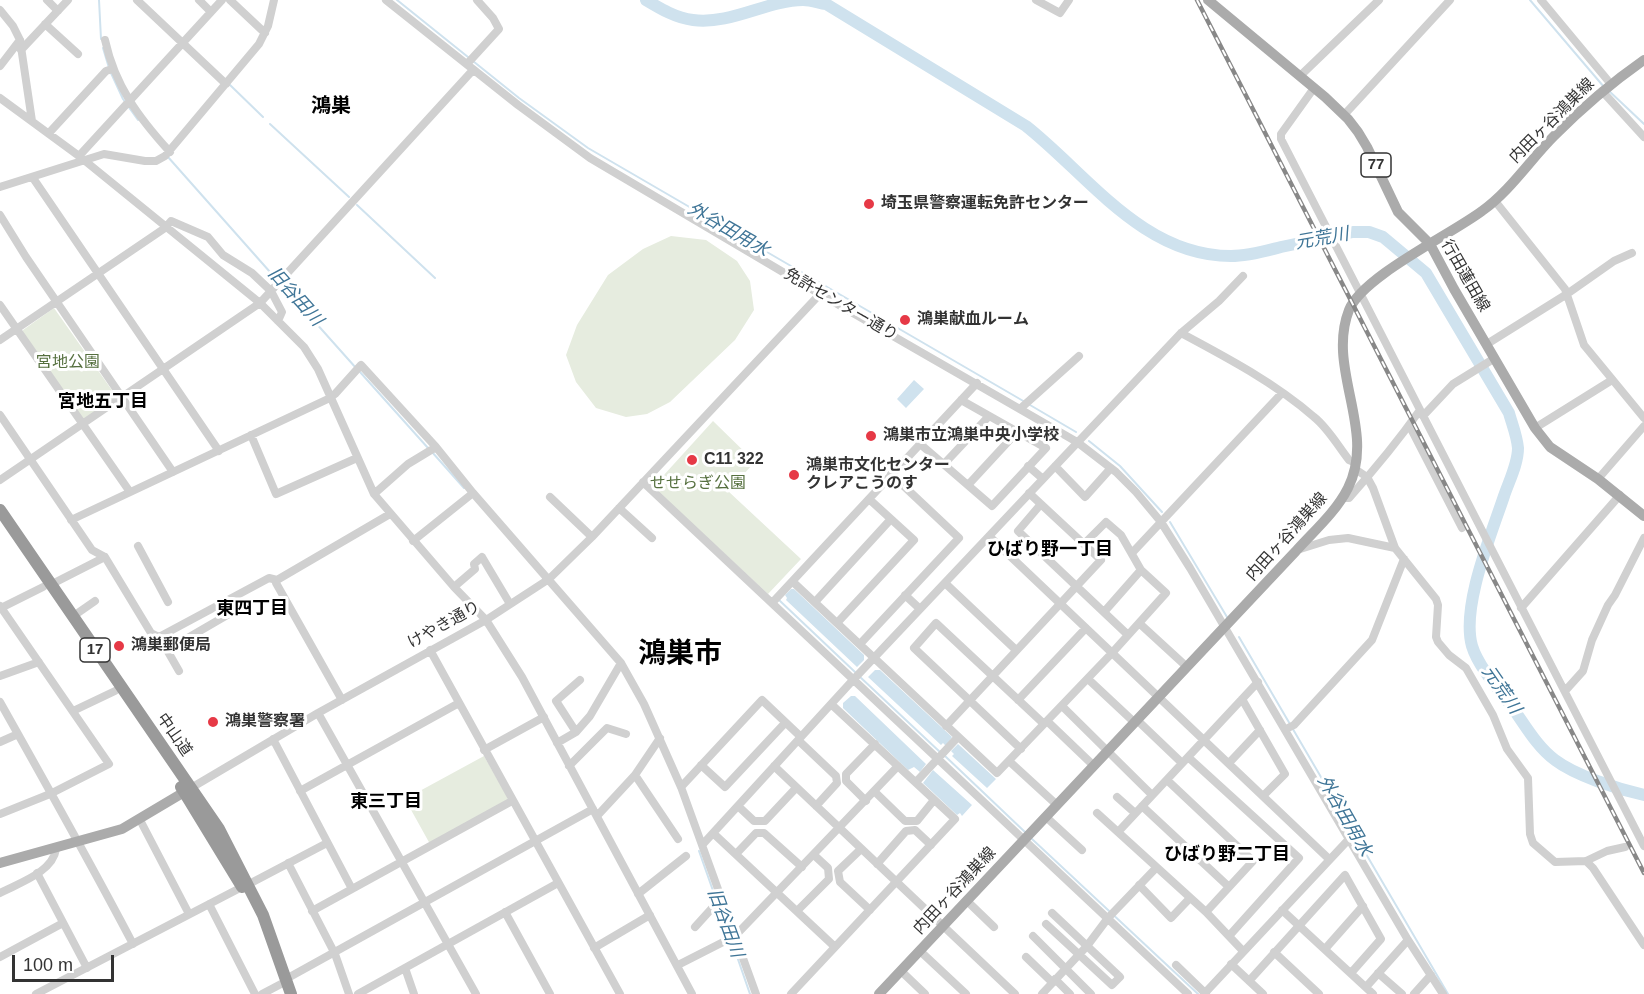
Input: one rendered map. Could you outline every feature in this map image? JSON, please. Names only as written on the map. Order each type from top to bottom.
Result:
[{"type":"highway","name":"中山道","points":[[0,510],[115,691],[219,829],[245,886],[284,986],[291,994]]},
{"type":"highway","name":"中山道","points":[[0,524],[72,617],[188,790]]},
{"type":"main road","name":"行田蓮田線","points":[[1208,0],[1344,115],[1367,147],[1398,212],[1428,245],[1487,344],[1493,360],[1535,428],[1550,447],[1620,495],[1644,516]]},
{"type":"main road","name":"内田ヶ谷鴻巣線","points":[[879,994],[1225,627],[1343,498],[1356,466],[1358,438],[1342,346],[1346,318],[1359,294],[1386,273],[1495,201],[1553,137],[1606,87],[1644,60]]},
{"type":"main road","name":"けやき通り","points":[[0,863],[122,829],[188,790]]},
{"type":"street","points":[[46,0],[58,10]]},
{"type":"street","points":[[21,50],[68,0]]},
{"type":"street","points":[[137,0],[226,84]]},
{"type":"street","points":[[199,0],[211,12]]},
{"type":"street","points":[[82,159],[129,102],[222,0]]},
{"type":"street","points":[[230,0],[265,33]]},
{"type":"street","points":[[0,187],[33,178],[82,159],[104,154],[153,162],[170,152],[245,62],[265,33],[274,0]]},
{"type":"street","name":"免許センター通り","points":[[386,0],[555,134],[590,158],[820,294],[1021,408],[1077,442],[1112,468],[1161,522],[1286,729],[1408,940],[1443,994]]},
{"type":"street","points":[[0,480],[260,303],[470,67],[499,29],[493,18],[477,0]]},
{"type":"street","points":[[1036,0],[1060,13],[1069,0]]},
{"type":"street","points":[[1300,76],[1361,20],[1379,0]]},
{"type":"street","points":[[1344,115],[1450,0]]},
{"type":"street","points":[[1541,0],[1644,137]]},
{"type":"street","points":[[0,10],[13,26],[20,40],[32,121]]},
{"type":"street","points":[[45,24],[78,54]]},
{"type":"street","points":[[0,66],[20,40]]},
{"type":"street","points":[[105,40],[112,69],[129,102],[146,126],[170,152]]},
{"type":"street","points":[[49,133],[106,71],[112,69]]},
{"type":"street","points":[[1314,88],[1281,135],[1359,294],[1644,846]]},
{"type":"street","points":[[0,98],[168,224],[260,303],[315,363],[374,494],[413,541],[486,620],[522,677],[692,994]]},
{"type":"street","points":[[33,178],[219,451]]},
{"type":"street","points":[[1495,201],[1567,294],[1584,345],[1644,418]]},
{"type":"street","points":[[0,215],[121,398],[173,472]]},
{"type":"street","points":[[168,224],[208,237],[223,255],[252,273],[271,291],[282,312],[278,321]]},
{"type":"street","points":[[0,340],[168,224]]},
{"type":"street","points":[[1487,344],[1567,294],[1614,261],[1632,253]]},
{"type":"street","points":[[703,844],[1054,466],[1181,333],[1219,301],[1243,276]]},
{"type":"street","name":"けやき通り","points":[[188,790],[318,713],[486,620],[549,579],[592,537],[820,294]]},
{"type":"street","points":[[0,305],[130,492]]},
{"type":"street","points":[[1181,333],[1224,356],[1316,418],[1349,460],[1367,477],[1395,548],[1436,599],[1438,642],[1449,655],[1466,668],[1508,749],[1528,778],[1530,834],[1533,843],[1555,862],[1586,861],[1607,851],[1625,848]]},
{"type":"street","points":[[1021,408],[1079,356]]},
{"type":"street","points":[[1343,498],[1349,498],[1421,413],[1453,384],[1493,360]]},
{"type":"street","points":[[71,520],[330,398],[361,365],[436,447],[473,493],[621,663],[644,704],[681,787],[756,994]]},
{"type":"street","points":[[1535,428],[1612,380]]},
{"type":"street","points":[[772,603],[977,382]]},
{"type":"street","points":[[1132,553],[1282,393]]},
{"type":"street","points":[[919,442],[992,506],[1046,448],[961,400]]},
{"type":"street","points":[[0,415],[92,550],[105,557],[151,633],[159,637],[269,578],[277,580],[390,514]]},
{"type":"street","points":[[944,464],[989,416]]},
{"type":"street","points":[[1409,425],[1462,528]]},
{"type":"street","points":[[1598,479],[1644,426]]},
{"type":"street","points":[[968,485],[1017,432]]},
{"type":"street","points":[[250,435],[276,494],[357,458]]},
{"type":"street","points":[[374,494],[408,464],[436,447]]},
{"type":"street","points":[[1028,466],[1042,479]]},
{"type":"street","points":[[1054,466],[1085,497],[1112,468]]},
{"type":"street","points":[[860,644],[959,538],[891,474]]},
{"type":"street","points":[[643,482],[1188,994]]},
{"type":"street","points":[[413,541],[473,493]]},
{"type":"street","points":[[946,726],[992,674],[1101,560],[1029,493]]},
{"type":"street","points":[[1521,608],[1620,495]]},
{"type":"street","points":[[550,497],[592,537]]},
{"type":"street","points":[[837,623],[914,540],[869,499]]},
{"type":"street","points":[[1041,504],[1018,531],[1128,635]]},
{"type":"street","points":[[619,508],[652,538]]},
{"type":"street","points":[[814,602],[891,519]]},
{"type":"street","points":[[793,582],[997,773],[1088,679],[1166,593],[1141,570],[1121,535],[1106,522],[1084,544]]},
{"type":"street","points":[[989,536],[1329,859]]},
{"type":"street","points":[[1296,550],[1329,540],[1348,538],[1395,548]]},
{"type":"street","points":[[1565,691],[1583,671],[1592,640],[1608,605],[1644,538]]},
{"type":"street","points":[[138,546],[168,602]]},
{"type":"street","points":[[0,814],[50,794],[109,764],[1,607],[105,557]]},
{"type":"street","points":[[454,587],[475,569],[474,564],[482,557],[510,604]]},
{"type":"street","points":[[1286,729],[1294,725],[1371,640],[1404,559]]},
{"type":"street","points":[[1104,612],[1141,570]]},
{"type":"street","points":[[277,580],[276,583],[342,700]]},
{"type":"street","points":[[945,583],[1016,650]]},
{"type":"street","points":[[905,595],[920,609]]},
{"type":"street","points":[[72,617],[95,601]]},
{"type":"street","points":[[179,671],[167,650],[241,607]]},
{"type":"street","points":[[212,609],[218,620]]},
{"type":"street","points":[[1021,749],[914,648],[936,623],[1018,700],[1094,766]]},
{"type":"street","points":[[1139,623],[1187,667]]},
{"type":"street","points":[[1018,700],[1086,628]]},
{"type":"street","points":[[430,650],[620,994]]},
{"type":"street","points":[[0,676],[39,662]]},
{"type":"street","points":[[557,743],[576,732],[590,716],[621,663]]},
{"type":"street","points":[[1088,679],[1299,858],[1229,936]]},
{"type":"street","points":[[576,732],[556,701],[580,680]]},
{"type":"street","points":[[1118,832],[1257,682]]},
{"type":"street","points":[[73,711],[115,691]]},
{"type":"street","points":[[1242,699],[1285,774],[1263,796]]},
{"type":"street","points":[[681,787],[762,700],[836,776],[837,783],[816,806]]},
{"type":"street","points":[[0,702],[50,794],[80,842],[133,944]]},
{"type":"street","points":[[300,791],[459,703]]},
{"type":"street","points":[[791,994],[955,819],[831,704]]},
{"type":"street","points":[[1062,706],[1152,795]]},
{"type":"street","points":[[318,713],[476,994]]},
{"type":"street","points":[[484,750],[544,717]]},
{"type":"street","points":[[701,765],[725,787],[786,723]]},
{"type":"street","points":[[569,765],[575,762],[607,728],[626,734]]},
{"type":"street","points":[[1228,763],[1260,730]]},
{"type":"street","points":[[0,742],[18,734]]},
{"type":"street","points":[[916,782],[958,737]]},
{"type":"street","points":[[262,994],[284,986],[335,954],[535,841],[595,813],[635,776],[660,738]]},
{"type":"street","points":[[273,739],[352,889]]},
{"type":"street","points":[[866,801],[846,781],[846,774],[875,744]]},
{"type":"street","points":[[1009,761],[1057,806]]},
{"type":"street","points":[[774,766],[1015,994]]},
{"type":"street","points":[[678,965],[735,936],[898,766]]},
{"type":"street","points":[[635,776],[678,839]]},
{"type":"street","points":[[1167,780],[1254,861],[1206,912]]},
{"type":"street","points":[[738,806],[754,821],[765,821],[796,788]]},
{"type":"street","points":[[874,791],[905,821],[917,821],[934,800]]},
{"type":"street","points":[[1117,796],[1135,813]]},
{"type":"street","points":[[312,911],[512,801]]},
{"type":"street","points":[[1142,806],[1229,887]]},
{"type":"street","points":[[1097,813],[1206,912],[1243,951]]},
{"type":"street","points":[[1046,817],[1082,850]]},
{"type":"street","points":[[140,820],[189,914]]},
{"type":"street","points":[[877,864],[906,831],[915,830],[931,845]]},
{"type":"street","points":[[713,833],[835,947]]},
{"type":"street","points":[[736,854],[756,833],[764,833],[802,867]]},
{"type":"street","points":[[1176,965],[1205,994],[1350,838]]},
{"type":"street","points":[[36,994],[327,843]]},
{"type":"street","points":[[0,893],[48,865],[55,857],[56,849]]},
{"type":"street","points":[[861,849],[838,871],[840,882],[870,910]]},
{"type":"street","points":[[797,911],[829,879],[828,868],[814,855]]},
{"type":"street","points":[[638,894],[686,856]]},
{"type":"street","points":[[1586,861],[1644,945]]},
{"type":"street","points":[[288,863],[335,954],[349,994]]},
{"type":"street","points":[[1042,994],[1087,946],[1108,918],[1156,868]]},
{"type":"street","points":[[37,873],[87,968]]},
{"type":"street","points":[[1249,981],[1345,875],[1381,939],[1350,973]]},
{"type":"street","points":[[358,994],[558,883]]},
{"type":"street","points":[[1139,885],[1171,918],[1190,898]]},
{"type":"street","points":[[967,901],[994,927]]},
{"type":"street","points":[[695,927],[714,906],[723,902]]},
{"type":"street","points":[[209,904],[255,994]]},
{"type":"street","points":[[1325,949],[1362,906]]},
{"type":"street","points":[[1282,910],[1373,994]]},
{"type":"street","points":[[505,912],[550,994]]},
{"type":"street","points":[[1046,924],[1112,985],[1120,976],[1052,913]]},
{"type":"street","points":[[594,948],[650,915]]},
{"type":"street","points":[[0,957],[63,923]]},
{"type":"street","points":[[1033,936],[1091,994]]},
{"type":"street","points":[[1366,987],[1408,940]]},
{"type":"street","points":[[920,951],[966,994]]},
{"type":"street","points":[[1274,952],[1319,994]]},
{"type":"street","points":[[1026,957],[1070,994]]},
{"type":"street","points":[[1231,964],[1263,994]]},
{"type":"street","points":[[405,968],[414,994]]},
{"type":"street","points":[[901,971],[925,994]]},
{"type":"street","points":[[1378,973],[1402,994]]},
{"type":"street","points":[[1414,994],[1431,975]]},
{"type":"green space","points":[[671,236],[706,240],[737,261],[750,281],[754,310],[735,340],[670,402],[647,414],[626,417],[596,408],[576,382],[566,355],[577,325],[608,275],[643,249]]},
{"type":"green space","name":"宮地公園","points":[[54,308],[116,396],[115,399],[83,420],[23,333],[23,330]]},
{"type":"green space","name":"せせらぎ公園","points":[[713,421],[755,462],[728,491],[801,559],[768,594],[653,487]]},
{"type":"green space","points":[[484,756],[508,798],[507,800],[430,844],[405,799]]},
{"type":"water","points":[[914,380],[924,389],[906,408],[897,399]]},
{"type":"water","points":[[794,589],[864,655],[864,660],[857,667],[786,600],[785,595]]},
{"type":"water","points":[[875,670],[880,670],[952,737],[946,746],[943,743],[941,745],[868,677]]},
{"type":"water","points":[[851,696],[855,696],[926,764],[920,772],[914,767],[908,770],[843,708],[843,703]]},
{"type":"water","points":[[958,744],[996,779],[987,788],[952,756],[954,754],[951,751]]},
{"type":"water","points":[[933,770],[972,805],[962,816],[960,813],[957,815],[923,783]]},
{"type":"waterway","name":"旧谷田川","points":[[99,0],[101,39]]},
{"type":"waterway","name":"外谷田用水","points":[[397,0],[519,98],[588,148],[1025,402]]},
{"type":"waterway","name":"元荒川","points":[[646,0],[681,17],[707,21],[790,1],[806,0],[826,4],[1026,126],[1119,209],[1144,228],[1171,243],[1199,252],[1231,256],[1256,253],[1353,232],[1369,232],[1383,237],[1426,273],[1509,413],[1517,439],[1518,454],[1515,466],[1485,550],[1474,592],[1470,630],[1475,654],[1489,678],[1549,755],[1586,777],[1644,795]]},
{"type":"waterway","points":[[1530,0],[1604,87]]},
{"type":"waterway","name":"旧谷田川","points":[[103,48],[109,68]]},
{"type":"waterway","name":"旧谷田川","points":[[111,73],[123,99],[138,120]]},
{"type":"waterway","points":[[229,84],[263,117]]},
{"type":"waterway","points":[[1608,90],[1644,124]]},
{"type":"waterway","points":[[270,124],[349,197]]},
{"type":"waterway","name":"旧谷田川","points":[[168,157],[278,281]]},
{"type":"waterway","points":[[357,205],[435,278]]},
{"type":"waterway","name":"旧谷田川","points":[[282,285],[356,368]]},
{"type":"waterway","name":"旧谷田川","points":[[360,372],[428,448]]},
{"type":"waterway","name":"外谷田用水","points":[[1030,405],[1076,432]]},
{"type":"waterway","name":"外谷田用水","points":[[1089,441],[1120,466],[1162,512]]},
{"type":"waterway","name":"旧谷田川","points":[[432,452],[464,488]]},
{"type":"waterway","name":"外谷田用水","points":[[1170,522],[1227,617]]},
{"type":"waterway","points":[[779,600],[855,672]]},
{"type":"waterway","name":"外谷田用水","points":[[1239,637],[1448,994]]},
{"type":"waterway","points":[[859,676],[941,753]]},
{"type":"waterway","points":[[945,756],[1026,833]]},
{"type":"waterway","points":[[1032,839],[1198,994]]},
{"type":"waterway","name":"旧谷田川","points":[[699,851],[717,902]]},
{"type":"waterway","name":"旧谷田川","points":[[719,908],[730,936]]},
{"type":"waterway","name":"旧谷田川","points":[[732,942],[750,994]]},
{"type":"railway","points":[[1197,0],[1644,873]]},
{"type":"place","name":"埼玉県警察運転免許センター","points":[[869,204]]},
{"type":"place","name":"鴻巣献血ルーム","points":[[905,320]]},
{"type":"place","name":"鴻巣市立鴻巣中央小学校","points":[[871,436]]},
{"type":"place","name":"C11 322","points":[[692,460]]},
{"type":"place","name":"鴻巣市文化センター クレアこうのす","points":[[794,475]]},
{"type":"place","name":"鴻巣郵便局","points":[[119,646]]},
{"type":"place","name":"鴻巣警察署","points":[[213,722]]},
{"type":"district","name":"鴻巣","points":[[331,106]]},
{"type":"district","name":"宮地五丁目","points":[[103,402]]},
{"type":"district","name":"ひばり野一丁目","points":[[1050,550]]},
{"type":"district","name":"東四丁目","points":[[252,609]]},
{"type":"district","name":"鴻巣市","points":[[680,654]]},
{"type":"district","name":"東三丁目","points":[[386,802]]},
{"type":"district","name":"ひばり野二丁目","points":[[1227,855]]}]
